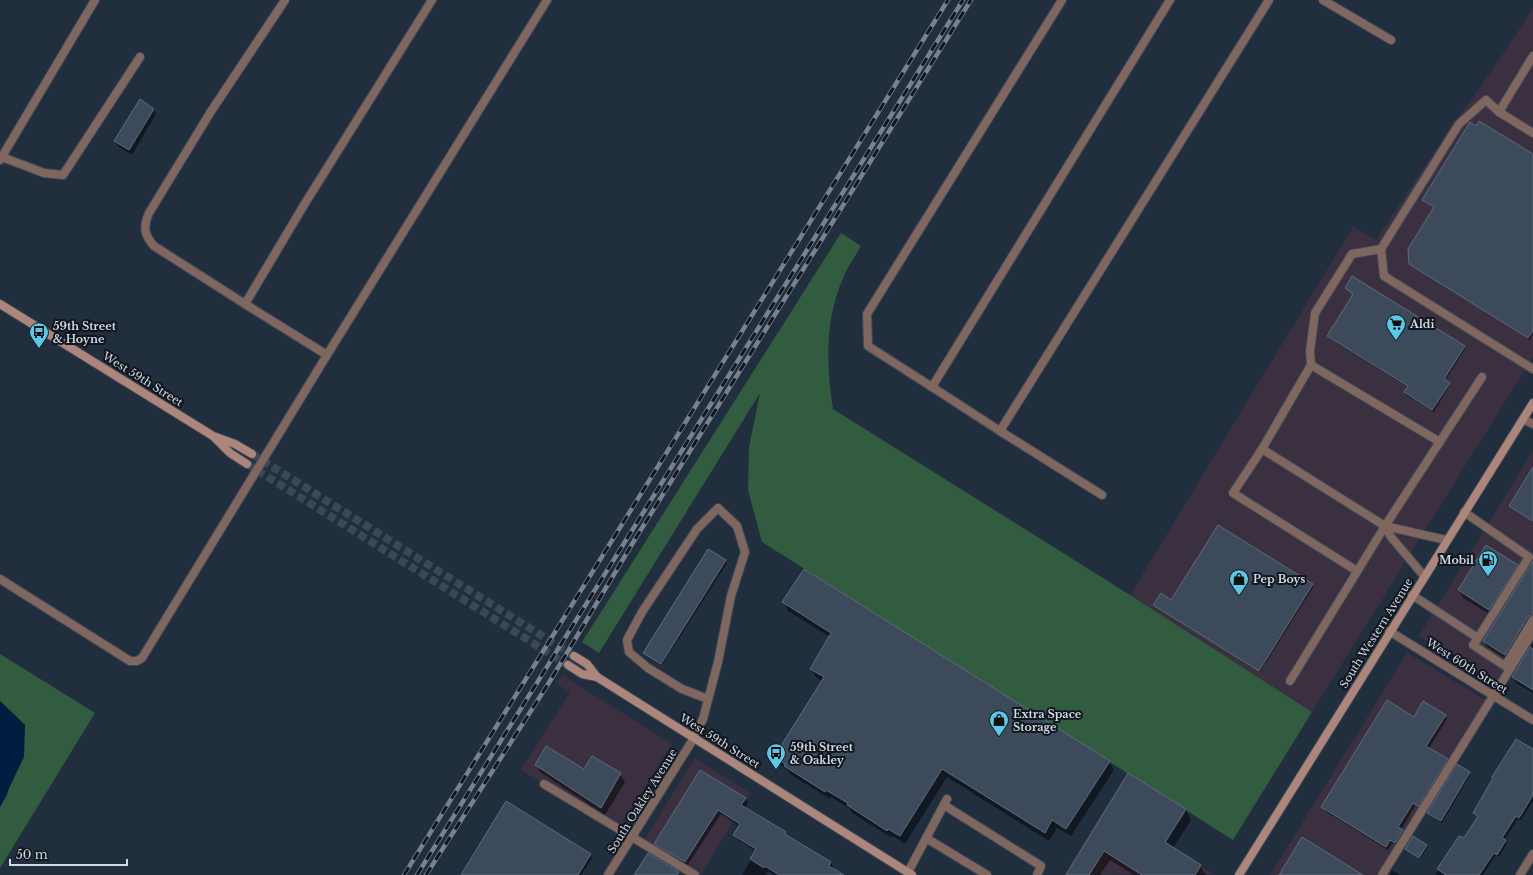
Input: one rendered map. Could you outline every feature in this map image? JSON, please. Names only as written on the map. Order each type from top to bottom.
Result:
[{"type":"street","points":[[95,0],[1,158],[44,173],[63,175],[140,57]]},
{"type":"street","points":[[285,0],[206,119],[149,213],[144,224],[146,237],[154,246],[327,355]]},
{"type":"street","points":[[245,304],[304,205],[432,0]]},
{"type":"street","points":[[0,579],[130,661],[137,662],[142,658],[546,0]]},
{"type":"street","points":[[1062,0],[867,314],[868,346],[1102,495]]},
{"type":"street","points":[[932,387],[1170,0]]},
{"type":"street","points":[[1000,431],[1269,0]]},
{"type":"street","points":[[1323,0],[1391,40]]},
{"type":"street","points":[[1499,112],[1533,56]]},
{"type":"street","points":[[1533,133],[1499,112],[1486,100],[1459,124],[1381,249],[1384,276],[1533,369]]},
{"type":"street","points":[[1357,571],[1233,493],[1262,449],[1311,365],[1310,352],[1315,313],[1352,254],[1381,249]]},
{"type":"street","name":"West 59th Street","points":[[0,304],[213,436],[235,444],[252,454]]},
{"type":"street","points":[[1311,365],[1440,442]]},
{"type":"street","points":[[1290,681],[1385,526],[1482,377]]},
{"type":"street","name":"South Western Avenue","points":[[1239,875],[1389,631],[1533,402]]},
{"type":"street","points":[[1522,419],[1533,424]]},
{"type":"street","name":"West 59th Street","points":[[213,436],[230,453],[247,464]]},
{"type":"street","points":[[1262,449],[1385,526],[1446,540]]},
{"type":"street","name":"South Oakley Avenue","points":[[608,875],[694,738],[703,718],[718,662],[731,596],[746,552],[737,526],[718,508],[697,528],[642,612],[627,640],[629,652],[648,668],[682,689],[708,699]]},
{"type":"street","points":[[1464,512],[1531,553],[1473,645],[1505,666],[1533,620]]},
{"type":"street","points":[[1385,526],[1391,537],[1424,576]]},
{"type":"street","points":[[1412,595],[1478,638]]},
{"type":"street","name":"West 60th Street","points":[[1389,631],[1533,720]]},
{"type":"street","points":[[1382,875],[1533,632]]},
{"type":"street","name":"West 59th Street","points":[[574,656],[587,664],[597,676],[910,873]]},
{"type":"street","name":"West 59th Street","points":[[568,665],[582,674],[597,676]]},
{"type":"street","points":[[544,784],[695,875]]},
{"type":"street","points":[[910,873],[945,802],[1041,866],[1037,875]]},
{"type":"street","points":[[926,838],[987,875]]},
{"type":"street","points":[[1520,875],[1533,854]]},
{"type":"shaded area","points":[[1533,9],[1533,357],[1312,712],[1130,595],[1353,227],[1376,240],[1454,122],[1477,92]]},
{"type":"shaded area","points":[[1533,451],[1533,632],[1499,686],[1419,636]]},
{"type":"shaded area","points":[[1407,653],[1489,702],[1382,875],[1270,875]]},
{"type":"shaded area","points":[[562,675],[672,744],[618,829],[521,770],[570,692],[557,684]]},
{"type":"shaded area","points":[[695,758],[750,793],[701,875],[695,875],[642,843]]},
{"type":"shaded area","points":[[1106,807],[1213,874],[1064,875]]},
{"type":"green space","points":[[841,233],[861,246],[845,274],[837,294],[830,326],[828,359],[833,409],[1130,595],[1312,712],[1233,840],[762,542],[748,490],[749,447],[760,393],[599,653],[582,642]]},
{"type":"green space","points":[[0,654],[95,713],[0,868],[0,807],[7,796],[25,725],[0,701]]},
{"type":"water","points":[[0,701],[25,725],[24,757],[0,807]]},
{"type":"building","points":[[140,99],[154,109],[129,150],[114,141]]},
{"type":"building","points":[[1479,121],[1533,154],[1533,331],[1528,338],[1409,264],[1408,249],[1434,207],[1422,200],[1470,122],[1476,126]]},
{"type":"building","name":"Aldi","points":[[1352,276],[1465,346],[1444,379],[1450,383],[1432,410],[1404,392],[1408,386],[1327,336],[1353,294],[1345,288]]},
{"type":"building","points":[[1533,467],[1533,521],[1509,506]]},
{"type":"building","name":"Pep Boys","points":[[1218,525],[1313,584],[1259,671],[1153,605],[1161,593],[1171,600]]},
{"type":"building","name":"Mobil","points":[[1486,545],[1518,565],[1489,610],[1458,590]]},
{"type":"building","points":[[708,549],[726,560],[661,664],[643,653]]},
{"type":"building","points":[[1533,561],[1533,614],[1528,617],[1505,655],[1483,641]]},
{"type":"building","name":"Extra Space Storage","points":[[804,569],[1110,761],[1066,829],[1052,820],[1045,833],[942,769],[900,836],[888,829],[887,831],[847,805],[848,803],[826,790],[825,792],[784,766],[785,764],[774,757],[824,677],[810,669],[831,633],[782,602]]},
{"type":"building","points":[[1530,647],[1533,649],[1533,690],[1512,677]]},
{"type":"building","points":[[1387,700],[1414,717],[1423,701],[1446,715],[1426,746],[1448,759],[1418,807],[1413,803],[1398,827],[1403,830],[1395,843],[1390,840],[1386,847],[1321,807]]},
{"type":"building","points":[[1516,739],[1533,749],[1533,795],[1519,818],[1516,816],[1502,838],[1506,840],[1497,855],[1494,853],[1479,875],[1446,875],[1437,869],[1459,836],[1464,838],[1478,816],[1473,813],[1493,778],[1492,777]]},
{"type":"building","points":[[546,746],[584,769],[592,756],[621,773],[601,808],[535,765]]},
{"type":"building","points":[[1457,764],[1470,772],[1441,821],[1427,813]]},
{"type":"building","points":[[700,770],[746,798],[741,805],[786,832],[785,834],[831,862],[829,866],[844,875],[779,875],[765,866],[764,868],[750,859],[756,849],[733,835],[740,824],[718,810],[685,862],[654,844]]},
{"type":"building","points":[[1128,773],[1186,809],[1165,842],[1201,865],[1195,875],[1142,875],[1104,851],[1089,875],[1066,875]]},
{"type":"building","points":[[506,801],[591,854],[578,875],[461,875]]},
{"type":"building","points":[[1413,836],[1427,845],[1419,858],[1405,849]]},
{"type":"building","points":[[1302,837],[1363,875],[1279,875]]},
{"type":"building","points":[[648,853],[679,872],[677,875],[634,875]]},
{"type":"tunnel","points":[[252,454],[574,656]]},
{"type":"tunnel","points":[[247,464],[568,665]]},
{"type":"railway","points":[[404,875],[948,0]]},
{"type":"railway","points":[[417,875],[963,0]]},
{"type":"railway","points":[[426,875],[550,681],[637,536],[971,0]]},
{"type":"place","name":"Aldi","points":[[1396,341]]},
{"type":"place","name":"59th Street & Hoyne","points":[[39,349]]},
{"type":"place","name":"Mobil","points":[[1488,577]]},
{"type":"place","name":"Pep Boys","points":[[1239,596]]},
{"type":"place","name":"Extra Space Storage","points":[[999,737]]},
{"type":"place","name":"59th Street & Oakley","points":[[776,770]]}]
